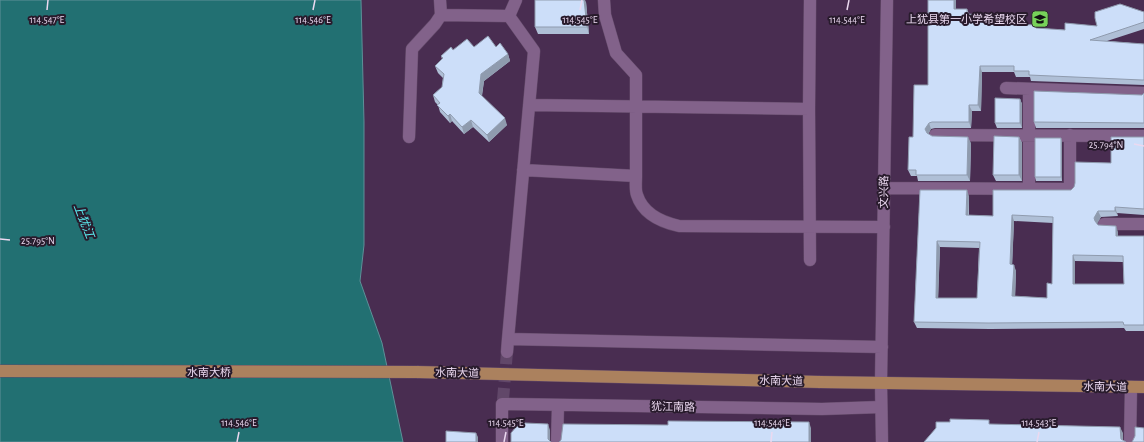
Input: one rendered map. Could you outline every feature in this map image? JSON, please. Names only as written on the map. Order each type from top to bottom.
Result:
[{"type":"main road","name":"水南大桥","points":[[0,371],[417,372]]},
{"type":"main road","name":"水南大道","points":[[417,372],[820,382],[1144,387]]},
{"type":"street","points":[[409,137],[412,49],[435,24],[441,15],[440,0]]},
{"type":"street","points":[[509,16],[516,0]]},
{"type":"street","points":[[604,0],[605,16],[616,53],[636,74],[637,195],[645,209],[653,216],[669,224],[679,226],[884,227]]},
{"type":"street","points":[[810,0],[810,260]]},
{"type":"street","name":"文兴路","points":[[882,442],[881,383],[887,0]]},
{"type":"street","points":[[441,15],[509,16]]},
{"type":"street","points":[[507,352],[534,51],[509,16]]},
{"type":"street","points":[[1006,88],[1144,93]]},
{"type":"street","points":[[1029,89],[1029,188]]},
{"type":"street","points":[[529,105],[809,109]]},
{"type":"street","points":[[934,135],[1144,136]]},
{"type":"street","points":[[884,188],[1070,189],[1070,135]]},
{"type":"street","points":[[523,170],[636,176]]},
{"type":"street","points":[[1104,224],[1144,224]]},
{"type":"street","points":[[508,339],[882,347]]},
{"type":"street","points":[[1130,442],[1131,387]]},
{"type":"street","name":"犹江南路","points":[[502,442],[503,402],[558,406],[822,409],[881,407]]},
{"type":"street","points":[[557,442],[558,406]]},
{"type":"water","name":"上犹江","points":[[0,0],[361,0],[364,122],[364,245],[360,281],[382,343],[403,442],[0,442]]},
{"type":"building","points":[[535,0],[584,0],[587,27],[535,27]]},
{"type":"building","points":[[928,0],[954,0],[954,9],[967,9],[967,14],[1002,16],[1013,24],[1036,25],[1036,28],[1065,30],[1065,23],[1097,26],[1095,12],[1120,4],[1144,12],[1144,22],[1090,40],[1144,44],[1144,80],[1029,75],[1029,71],[1014,71],[1014,66],[980,66],[978,105],[969,105],[969,122],[932,122],[929,123],[925,129],[927,133],[932,136],[968,137],[967,175],[916,175],[916,170],[908,170],[909,137],[913,137],[914,85],[928,85]]},
{"type":"building","points":[[488,36],[496,47],[500,43],[508,54],[481,74],[479,93],[505,118],[487,135],[471,120],[462,127],[450,114],[448,116],[437,105],[440,103],[433,95],[442,87],[444,74],[435,66],[443,58],[441,56],[451,47],[453,50],[467,39],[474,47]]},
{"type":"building","points":[[1034,91],[1142,95],[1144,93],[1144,123],[1034,122]]},
{"type":"building","points":[[995,98],[1020,99],[1020,123],[995,123]]},
{"type":"building","points":[[994,136],[1019,137],[1019,175],[993,175]]},
{"type":"building","points":[[1111,137],[1144,137],[1144,209],[1115,207],[1115,211],[1098,211],[1094,218],[1098,225],[1116,226],[1116,236],[1144,236],[1144,325],[1124,325],[1123,322],[914,322],[920,190],[967,190],[966,215],[993,216],[993,190],[1071,190],[1075,183],[1075,162],[1111,163]],"holes":[[[1012,215],[1053,217],[1052,284],[1047,283],[1047,298],[1012,296],[1014,265],[1010,264]],[[937,241],[980,242],[977,298],[936,298]],[[1073,255],[1123,256],[1124,284],[1073,284]]]},
{"type":"building","points":[[1035,138],[1061,138],[1061,177],[1035,177]]},
{"type":"building","points":[[950,419],[989,420],[989,424],[1120,427],[1121,439],[1126,442],[924,442],[936,428],[936,422],[950,422]]},
{"type":"building","points":[[668,421],[809,422],[809,442],[559,442],[561,440],[563,424],[668,425]]},
{"type":"building","points":[[525,423],[548,424],[548,439],[551,442],[511,442],[511,433],[516,427]]},
{"type":"building","points":[[1135,427],[1144,428],[1144,442],[1132,442],[1135,436]]},
{"type":"building","points":[[446,431],[476,433],[476,442],[446,442]]},
{"type":"tunnel","points":[[503,400],[507,352]]},
{"type":"place","name":"上犹县第一小学希望校区","points":[[1040,19]]}]
